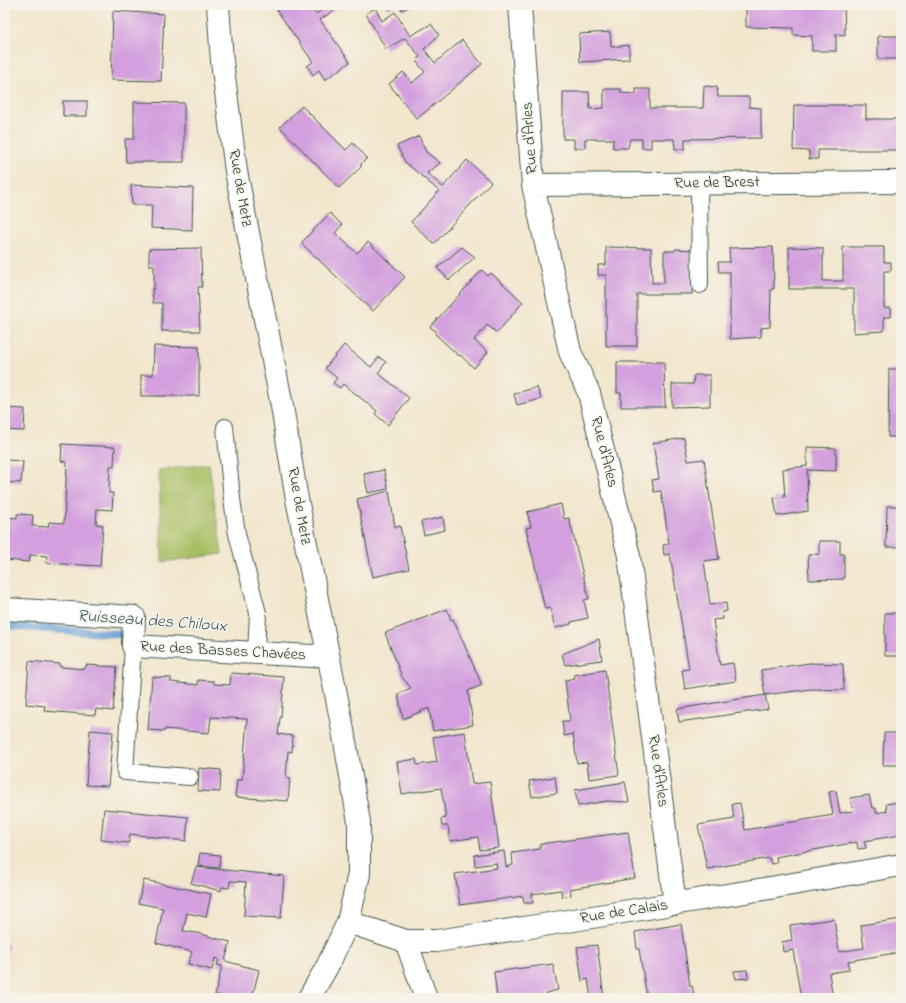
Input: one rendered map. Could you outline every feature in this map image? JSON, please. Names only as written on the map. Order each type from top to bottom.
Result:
[{"type":"street","name":"Rue de Metz","points":[[218,5],[222,61],[236,171],[282,406],[296,494],[341,719],[359,822],[359,874],[348,922],[328,965],[309,998]]},
{"type":"street","name":"Rue d'Arles","points":[[520,5],[533,185],[570,352],[589,393],[629,556],[675,904]]},
{"type":"street","name":"Rue de Brest","points":[[533,185],[901,182]]},
{"type":"street","name":"Rue des Basses Chavées","points":[[5,609],[134,617],[133,646],[312,656],[328,653]]},
{"type":"street","name":"Rue de Calais","points":[[348,922],[406,941],[436,941],[675,904],[901,865]]},
{"type":"street","points":[[406,941],[426,998]]},
{"type":"lane","points":[[699,183],[700,285]]},
{"type":"lane","points":[[225,427],[237,534],[258,613],[256,653]]},
{"type":"lane","points":[[133,646],[125,772],[190,777]]},
{"type":"green space","points":[[209,464],[222,554],[162,562],[159,470]]},
{"type":"building","points":[[273,5],[310,5],[316,14],[328,5],[341,5],[320,20],[350,62],[325,80],[319,70],[313,75],[307,66],[313,62]]},
{"type":"building","points":[[386,5],[395,5],[389,9]]},
{"type":"building","points":[[400,5],[413,5],[402,10]]},
{"type":"building","points":[[746,5],[844,6],[845,35],[836,34],[836,51],[812,51],[812,36],[793,35],[793,28],[746,27]]},
{"type":"building","points":[[375,8],[382,21],[395,12],[410,36],[431,24],[439,35],[424,49],[435,63],[462,40],[482,64],[417,119],[389,84],[403,72],[412,83],[425,72],[416,61],[420,57],[405,38],[386,49],[366,14]]},
{"type":"building","points":[[113,11],[164,14],[161,81],[111,80]]},
{"type":"building","points":[[610,32],[611,47],[629,45],[629,59],[580,62],[579,34]]},
{"type":"building","points":[[878,36],[900,36],[900,59],[878,59]]},
{"type":"building","points":[[704,86],[717,87],[718,97],[749,97],[749,107],[761,108],[761,138],[685,139],[685,149],[675,149],[674,139],[651,139],[651,148],[642,148],[642,139],[630,139],[628,148],[613,148],[613,139],[585,139],[585,148],[574,148],[574,139],[563,139],[563,92],[589,92],[590,109],[604,108],[604,89],[621,89],[621,93],[636,94],[636,89],[650,89],[650,108],[703,108]]},
{"type":"building","points":[[63,101],[87,101],[87,116],[63,116]]},
{"type":"building","points":[[134,102],[184,103],[184,162],[126,162],[125,139],[134,139]]},
{"type":"building","points":[[794,105],[866,105],[866,119],[901,119],[901,150],[818,150],[818,159],[809,159],[809,151],[793,150]]},
{"type":"building","points":[[302,106],[346,150],[353,143],[367,158],[360,165],[362,166],[339,188],[280,127]]},
{"type":"building","points":[[419,136],[426,152],[440,163],[427,173],[443,187],[467,160],[491,182],[434,244],[411,222],[439,191],[405,162],[397,146]]},
{"type":"building","points":[[131,185],[193,188],[192,230],[151,228],[152,205],[132,205]]},
{"type":"building","points":[[330,213],[342,225],[335,233],[357,253],[368,242],[405,277],[373,311],[301,243]]},
{"type":"building","points":[[462,247],[475,257],[449,280],[437,268]]},
{"type":"building","points":[[606,247],[651,248],[652,283],[664,283],[664,251],[675,251],[675,249],[693,250],[692,294],[637,294],[637,346],[606,346],[606,275],[598,275],[598,265],[606,265]]},
{"type":"building","points":[[773,247],[774,289],[771,289],[770,327],[761,328],[761,337],[730,339],[730,272],[719,272],[718,262],[730,262],[729,248]]},
{"type":"building","points":[[789,247],[823,248],[823,281],[843,281],[843,247],[884,247],[884,262],[891,262],[891,271],[884,271],[884,308],[891,308],[891,317],[884,317],[884,331],[854,333],[854,289],[789,289]]},
{"type":"building","points":[[201,248],[202,287],[198,287],[200,331],[162,331],[162,303],[153,303],[152,288],[154,289],[154,265],[149,265],[149,249]]},
{"type":"building","points":[[482,270],[488,276],[491,273],[523,302],[497,333],[487,325],[474,340],[488,352],[474,368],[435,334],[437,332],[430,327]]},
{"type":"building","points":[[344,345],[371,367],[379,357],[386,362],[378,373],[409,398],[388,425],[375,414],[377,411],[343,384],[340,388],[333,383],[337,378],[325,368]]},
{"type":"building","points":[[154,346],[199,347],[199,396],[141,396],[141,375],[153,375]]},
{"type":"building","points":[[617,362],[664,362],[665,407],[621,407],[621,393],[617,393]]},
{"type":"building","points":[[889,369],[901,369],[901,437],[888,437]]},
{"type":"building","points":[[694,375],[710,375],[710,406],[672,407],[672,384],[693,384]]},
{"type":"building","points":[[537,387],[541,399],[517,405],[514,394]]},
{"type":"building","points":[[5,408],[25,409],[24,431],[5,430]]},
{"type":"building","points":[[684,438],[688,461],[704,459],[719,559],[704,561],[710,605],[726,603],[727,611],[722,612],[723,619],[713,620],[720,665],[733,663],[736,681],[685,689],[682,670],[689,669],[670,554],[664,555],[663,545],[669,544],[665,516],[661,491],[654,492],[652,480],[659,479],[653,443]]},
{"type":"building","points":[[62,444],[115,447],[114,466],[110,466],[109,493],[113,493],[112,510],[97,509],[96,524],[103,525],[100,566],[46,563],[47,556],[30,555],[29,562],[5,560],[5,517],[17,518],[17,514],[33,515],[32,526],[48,527],[49,522],[64,523],[67,462],[61,461]]},
{"type":"building","points":[[807,447],[836,448],[836,471],[807,470],[808,511],[777,516],[774,498],[785,497],[783,469],[807,466]]},
{"type":"building","points":[[5,460],[23,461],[21,483],[5,482]]},
{"type":"building","points":[[384,470],[388,489],[368,493],[364,474]]},
{"type":"building","points":[[389,491],[395,527],[400,526],[409,569],[373,577],[357,499]]},
{"type":"building","points":[[561,504],[564,519],[569,518],[589,599],[584,600],[588,618],[555,628],[550,608],[545,609],[526,528],[531,527],[527,512]]},
{"type":"building","points":[[887,506],[901,506],[901,547],[886,547]]},
{"type":"building","points":[[443,517],[445,530],[424,535],[421,522]]},
{"type":"building","points":[[819,541],[840,541],[840,554],[844,554],[844,579],[809,580],[808,555],[819,554]]},
{"type":"building","points":[[447,609],[451,620],[453,619],[482,685],[468,691],[473,725],[433,731],[429,708],[403,719],[398,694],[411,688],[402,677],[385,633]]},
{"type":"building","points":[[885,613],[901,613],[901,656],[885,656]]},
{"type":"building","points":[[599,639],[602,660],[565,665],[562,654]]},
{"type":"building","points":[[29,661],[60,664],[60,667],[85,669],[86,665],[117,667],[113,711],[96,709],[95,715],[44,711],[45,706],[26,704]]},
{"type":"building","points":[[810,663],[843,664],[844,690],[811,689],[765,695],[761,670]]},
{"type":"building","points":[[605,670],[619,775],[589,779],[587,762],[577,763],[573,734],[564,736],[562,721],[570,721],[565,680],[575,678],[574,675]]},
{"type":"building","points":[[231,673],[284,677],[281,718],[278,734],[293,736],[292,752],[288,751],[286,778],[290,778],[288,801],[235,797],[237,780],[242,780],[247,719],[211,717],[209,733],[165,729],[165,731],[148,730],[152,677],[171,678],[171,682],[198,685],[198,680],[214,681],[214,684],[230,685]]},
{"type":"building","points":[[765,695],[768,709],[679,722],[677,709]]},
{"type":"building","points":[[90,730],[113,732],[108,786],[86,785]]},
{"type":"building","points":[[465,732],[472,784],[490,782],[498,848],[480,850],[478,837],[450,841],[448,826],[442,826],[441,819],[446,818],[441,788],[402,794],[397,762],[416,759],[417,765],[437,762],[433,737]]},
{"type":"building","points":[[884,733],[901,733],[901,772],[899,772],[899,765],[883,765]]},
{"type":"building","points":[[199,768],[221,770],[220,792],[198,791]]},
{"type":"building","points":[[555,777],[557,793],[532,797],[529,781]]},
{"type":"building","points":[[625,782],[629,802],[607,801],[578,806],[575,790]]},
{"type":"building","points":[[836,791],[840,813],[853,811],[850,798],[869,795],[872,808],[876,808],[876,813],[887,811],[886,804],[899,802],[901,814],[901,835],[864,841],[866,848],[858,849],[857,842],[776,857],[777,863],[771,864],[769,858],[707,869],[698,825],[734,819],[732,804],[740,803],[745,830],[833,815],[829,792]]},
{"type":"building","points":[[104,809],[188,817],[186,841],[130,834],[129,843],[101,840]]},
{"type":"building","points":[[628,832],[635,878],[570,889],[571,895],[562,897],[561,890],[532,894],[533,903],[524,903],[523,896],[460,905],[455,874],[497,868],[496,863],[475,866],[474,855],[504,851],[506,867],[513,865],[512,853],[540,849],[540,844]]},
{"type":"building","points":[[200,853],[220,855],[219,868],[198,866]]},
{"type":"building","points":[[196,867],[284,876],[281,918],[244,916],[246,882],[230,881],[229,888],[222,887],[221,891],[191,883]]},
{"type":"building","points":[[144,880],[211,894],[206,917],[187,913],[183,931],[197,933],[230,942],[225,961],[259,970],[252,998],[230,998],[215,995],[222,966],[217,965],[219,959],[215,958],[212,970],[188,964],[192,952],[156,943],[163,908],[138,903]]},
{"type":"building","points":[[834,919],[839,952],[864,948],[861,925],[901,919],[901,952],[848,961],[849,970],[829,973],[833,998],[801,998],[793,950],[783,952],[782,942],[792,940],[790,925]]},
{"type":"building","points":[[681,924],[690,986],[692,986],[694,994],[689,995],[690,998],[647,998],[635,932]]},
{"type":"building","points":[[5,944],[8,945],[6,956],[5,956]]},
{"type":"building","points":[[597,945],[604,998],[591,998],[588,979],[582,981],[577,947]]},
{"type":"building","points":[[553,964],[558,990],[546,993],[547,998],[497,998],[494,972]]},
{"type":"building","points":[[747,970],[748,978],[736,979],[734,971]]},
{"type":"waterway","name":"Ruisseau des Chiloux","points":[[5,625],[132,635]]}]
